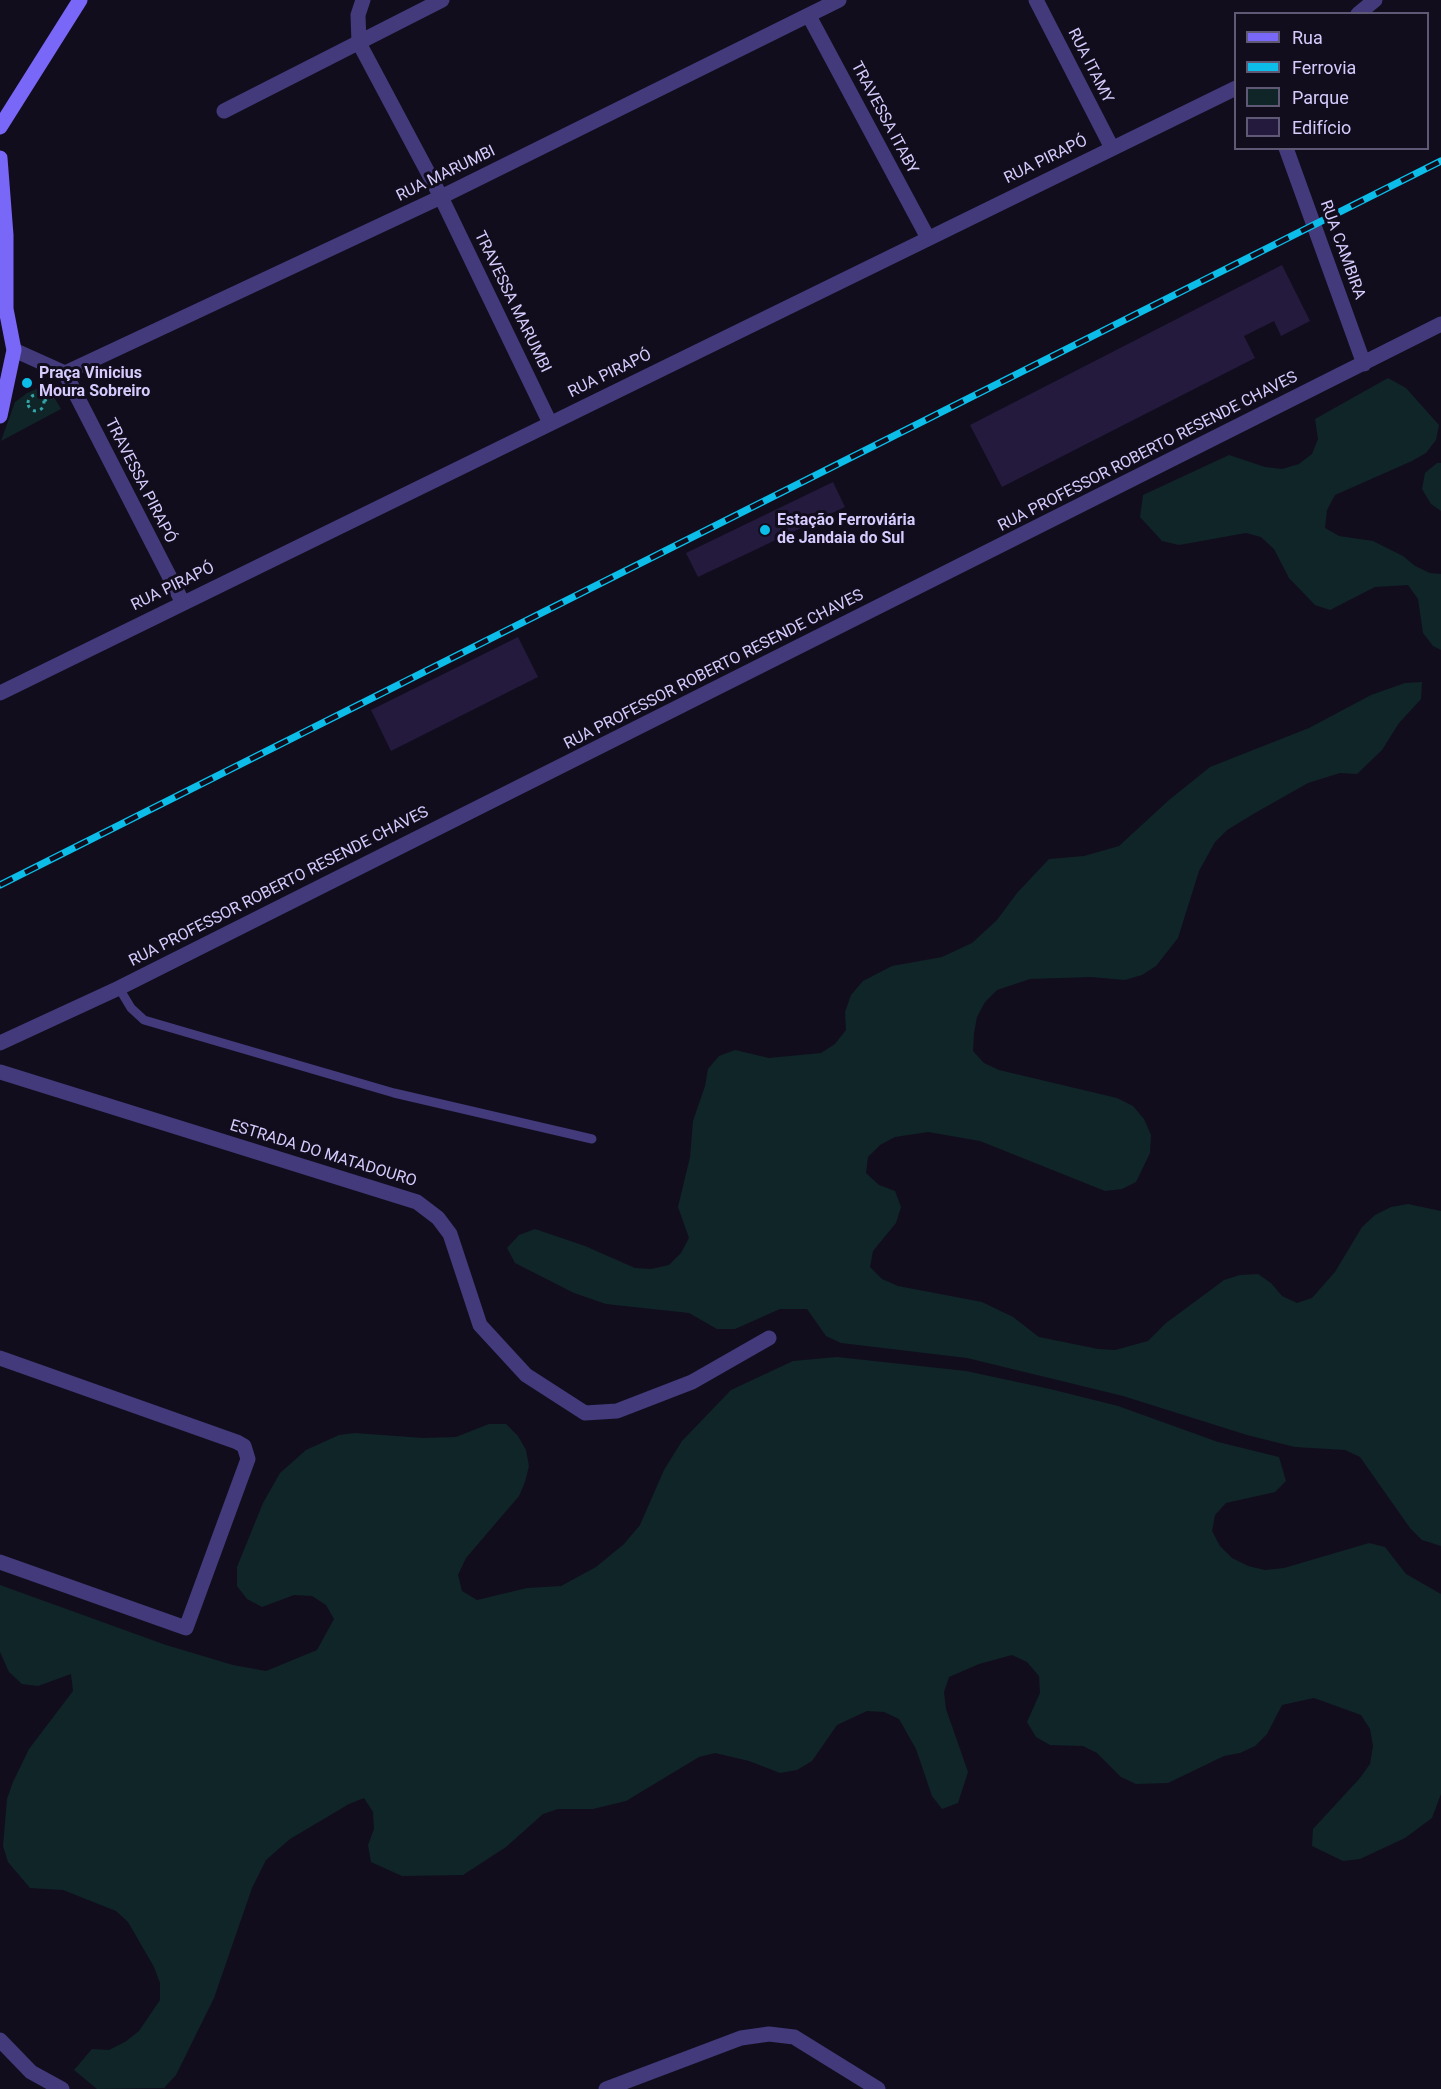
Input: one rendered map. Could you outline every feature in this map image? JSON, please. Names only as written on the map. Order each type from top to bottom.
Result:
[{"type":"street","points":[[0,127],[80,0]]},
{"type":"street","points":[[359,44],[358,15],[363,0]]},
{"type":"street","points":[[224,111],[442,0]]},
{"type":"street","name":"RUA MARUMBI","points":[[65,373],[441,197],[839,0]]},
{"type":"street","name":"RUA ITAMY","points":[[1036,0],[1112,148]]},
{"type":"street","points":[[1361,12],[1375,0]]},
{"type":"street","name":"TRAVESSA ITABY","points":[[809,16],[928,238]]},
{"type":"street","name":"TRAVESSA MARUMBI","points":[[359,44],[441,197],[550,423]]},
{"type":"street","name":"RUA PIRAPÓ","points":[[0,693],[1234,89]]},
{"type":"street","name":"RUA CAMBIRA","points":[[1287,150],[1364,364]]},
{"type":"street","points":[[0,160],[6,309],[14,350],[0,413]]},
{"type":"street","name":"RUA PROFESSOR ROBERTO RESENDE CHAVES","points":[[0,1043],[119,988],[1441,324]]},
{"type":"street","points":[[14,350],[65,373]]},
{"type":"street","name":"TRAVESSA PIRAPÓ","points":[[65,373],[183,603]]},
{"type":"street","name":"ESTRADA DO MATADOURO","points":[[0,1072],[417,1202],[438,1218],[450,1234],[480,1325],[526,1375],[585,1413],[617,1411],[692,1382],[769,1338]]},
{"type":"street","points":[[0,1358],[237,1442],[244,1446],[248,1459],[186,1628],[0,1562]]},
{"type":"street","points":[[606,2089],[741,2038],[770,2034],[794,2037],[878,2089]]},
{"type":"street","points":[[0,2040],[31,2072],[62,2089]]},
{"type":"lane","points":[[119,988],[131,1008],[144,1020],[394,1093],[592,1139]]},
{"type":"path","points":[[35,395],[42,398],[44,406],[41,411],[30,410],[28,402],[30,397],[35,395]]},
{"type":"green space","points":[[1388,378],[1406,388],[1439,425],[1436,440],[1426,453],[1412,461],[1335,495],[1327,510],[1325,528],[1339,536],[1373,541],[1403,556],[1415,566],[1430,573],[1441,574],[1441,650],[1433,646],[1423,633],[1418,599],[1408,585],[1375,587],[1330,610],[1315,605],[1289,578],[1274,549],[1261,537],[1246,533],[1179,545],[1162,541],[1140,517],[1143,495],[1229,455],[1265,467],[1282,469],[1299,464],[1312,454],[1318,439],[1315,419]]},
{"type":"green space","points":[[44,386],[50,390],[61,409],[1,441],[15,402],[27,393]]},
{"type":"green space","points":[[1437,463],[1441,463],[1441,511],[1431,504],[1422,489],[1425,473]]},
{"type":"green space","points":[[1422,682],[1421,699],[1399,723],[1382,750],[1357,774],[1340,773],[1308,783],[1227,830],[1215,842],[1199,871],[1178,938],[1156,966],[1142,975],[1125,980],[1091,977],[1030,979],[997,990],[985,1002],[977,1017],[973,1051],[984,1063],[999,1070],[1117,1098],[1133,1106],[1144,1119],[1151,1135],[1150,1153],[1136,1182],[1122,1189],[1105,1191],[980,1141],[928,1132],[895,1137],[880,1145],[868,1157],[866,1173],[879,1185],[895,1191],[901,1207],[896,1223],[873,1251],[870,1267],[882,1279],[898,1286],[982,1302],[1013,1317],[1039,1337],[1098,1349],[1115,1350],[1148,1341],[1166,1323],[1224,1280],[1240,1275],[1258,1274],[1271,1283],[1282,1296],[1297,1303],[1312,1298],[1335,1272],[1362,1227],[1375,1215],[1391,1207],[1408,1204],[1441,1211],[1441,1546],[1422,1540],[1410,1528],[1360,1457],[1345,1450],[1295,1447],[1247,1435],[1123,1396],[967,1358],[841,1343],[826,1336],[807,1309],[780,1309],[735,1329],[717,1329],[689,1313],[606,1304],[574,1293],[515,1263],[507,1248],[519,1235],[535,1229],[585,1246],[635,1268],[651,1269],[669,1265],[681,1253],[689,1238],[678,1207],[690,1157],[693,1121],[705,1086],[708,1069],[719,1056],[735,1050],[769,1058],[821,1053],[835,1044],[846,1030],[845,1012],[851,995],[863,981],[892,966],[942,957],[972,943],[997,920],[1017,893],[1049,859],[1084,856],[1119,846],[1169,800],[1210,767],[1309,728],[1371,695],[1405,683]]},
{"type":"green space","points":[[837,1357],[966,1371],[1050,1389],[1118,1406],[1218,1442],[1279,1457],[1286,1481],[1275,1492],[1226,1503],[1215,1515],[1212,1531],[1220,1546],[1232,1558],[1248,1566],[1265,1570],[1284,1568],[1369,1543],[1385,1547],[1406,1574],[1441,1594],[1441,1794],[1432,1818],[1405,1838],[1360,1859],[1343,1861],[1312,1846],[1313,1829],[1360,1778],[1370,1764],[1373,1746],[1370,1729],[1361,1715],[1314,1698],[1282,1705],[1267,1734],[1255,1746],[1240,1753],[1224,1756],[1168,1783],[1136,1784],[1121,1777],[1097,1753],[1083,1746],[1050,1745],[1036,1737],[1027,1722],[1040,1693],[1039,1676],[1027,1662],[1012,1655],[979,1664],[949,1677],[944,1692],[946,1709],[968,1772],[958,1803],[942,1809],[932,1796],[916,1749],[899,1719],[884,1712],[867,1711],[837,1725],[812,1761],[797,1770],[780,1773],[749,1761],[715,1753],[699,1757],[626,1801],[593,1809],[558,1809],[543,1814],[506,1847],[463,1875],[402,1876],[371,1862],[368,1845],[374,1829],[373,1812],[364,1798],[349,1804],[290,1839],[266,1860],[252,1888],[214,1998],[176,2075],[164,2088],[97,2089],[74,2070],[92,2049],[109,2050],[125,2042],[139,2031],[160,2000],[160,1983],[154,1967],[128,1922],[116,1911],[63,1890],[30,1888],[8,1862],[3,1846],[7,1799],[13,1782],[29,1749],[73,1691],[71,1674],[38,1686],[22,1684],[9,1672],[0,1652],[0,1585],[166,1645],[233,1665],[266,1671],[317,1650],[334,1619],[326,1605],[312,1596],[294,1595],[262,1607],[247,1599],[237,1586],[237,1567],[263,1503],[280,1473],[306,1450],[339,1435],[355,1433],[423,1438],[456,1437],[489,1424],[506,1424],[518,1436],[526,1450],[529,1466],[525,1482],[519,1496],[466,1558],[458,1575],[462,1591],[477,1600],[527,1588],[561,1586],[596,1567],[624,1544],[640,1525],[664,1470],[682,1441],[731,1390],[793,1361]]},
{"type":"building","points":[[1282,265],[1310,321],[1281,336],[1274,321],[1244,336],[1255,358],[1002,487],[970,425]]},
{"type":"building","name":"Estação Ferroviária de Jandaia do Sul","points":[[833,482],[845,507],[698,577],[686,553]]},
{"type":"building","points":[[518,637],[538,677],[391,751],[371,710]]},
{"type":"railway","points":[[0,885],[1441,161]]},
{"type":"place","name":"Praça Vinicius Moura Sobreiro","points":[[27,383]]},
{"type":"place","name":"Estação Ferroviária de Jandaia do Sul","points":[[765,530]]}]
